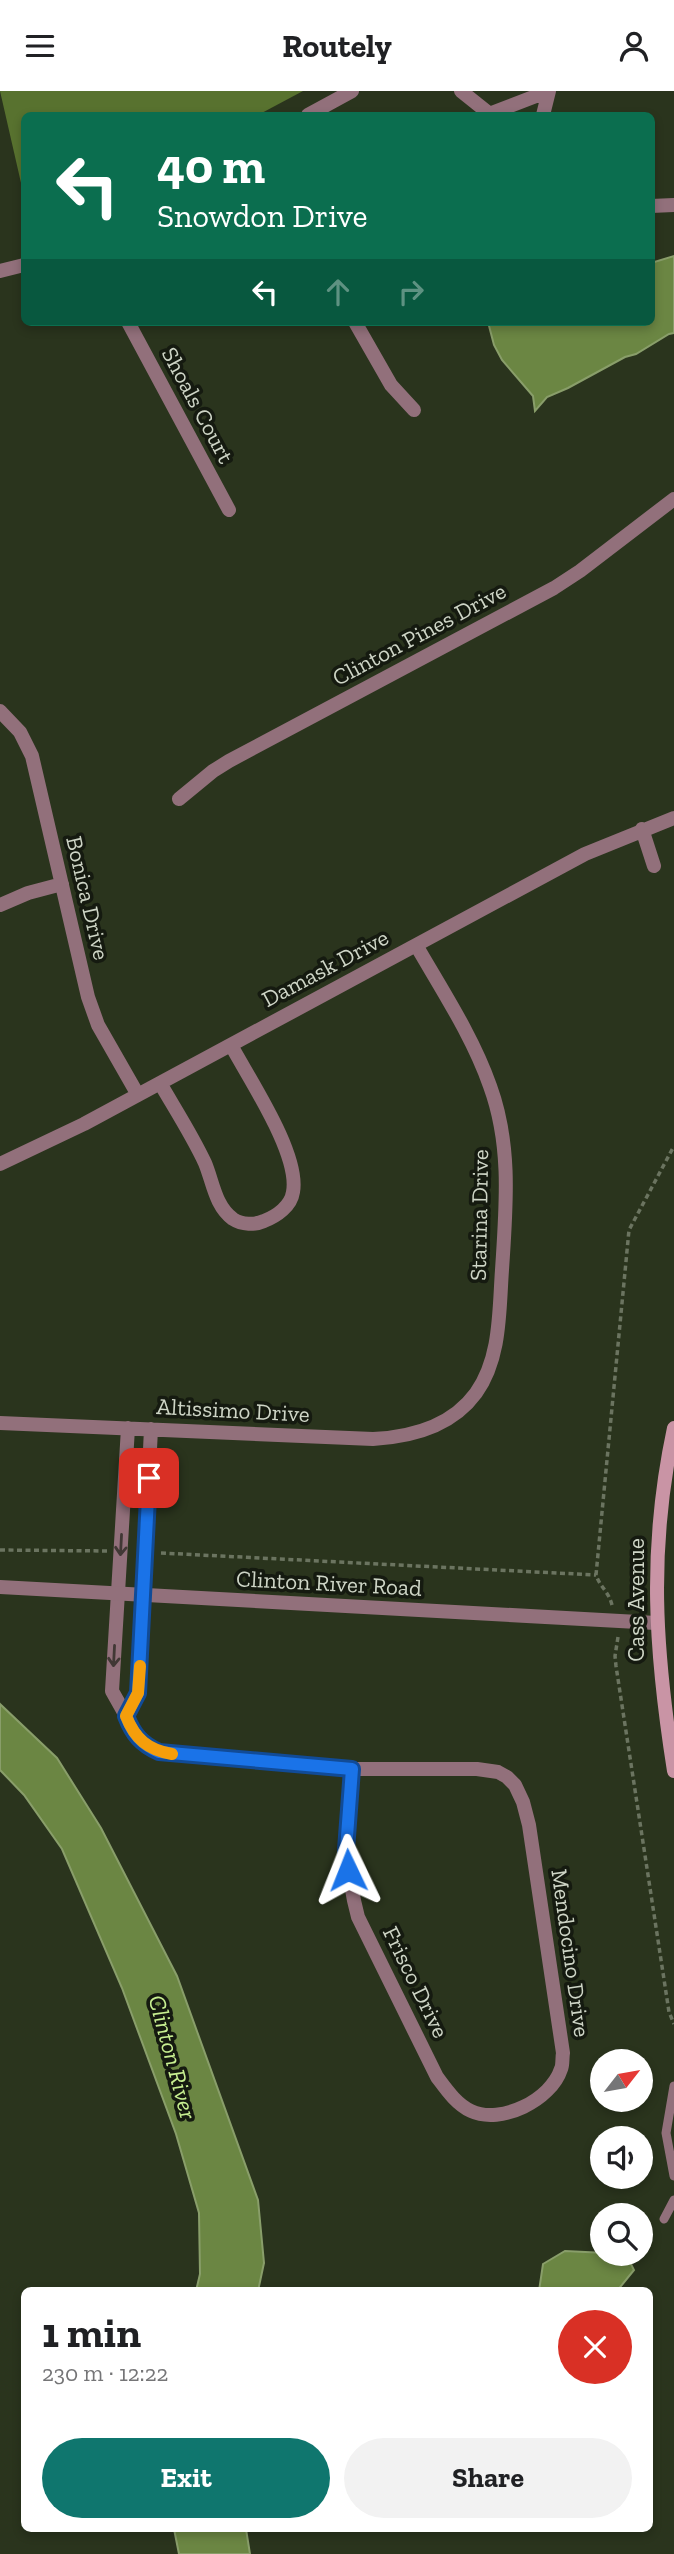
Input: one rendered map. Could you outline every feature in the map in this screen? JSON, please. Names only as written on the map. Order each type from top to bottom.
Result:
[{"type":"main road","name":"Cass Avenue","points":[[674,1428],[659,1516],[656,1623],[659,1672],[674,1771]]},
{"type":"street","points":[[314,112],[352,91]]},
{"type":"street","points":[[461,91],[483,112]]},
{"type":"street","points":[[487,112],[549,91]]},
{"type":"street","points":[[544,112],[549,91]]},
{"type":"street","points":[[655,206],[674,205]]},
{"type":"street","points":[[0,271],[21,266]]},
{"type":"street","name":"Shoals Court","points":[[130,326],[229,510]]},
{"type":"street","points":[[357,326],[382,371],[414,409]]},
{"type":"street","name":"Clinton Pines Drive","points":[[179,799],[205,776],[229,761],[568,580],[674,499]]},
{"type":"street","name":"Bonica Drive","points":[[0,711],[20,732],[32,756],[93,1012],[138,1095]]},
{"type":"street","name":"Damask Drive","points":[[0,1164],[50,1142],[585,854],[674,818]]},
{"type":"street","points":[[642,829],[654,866]]},
{"type":"street","points":[[0,905],[28,893],[62,884]]},
{"type":"street","name":"Starina Drive","points":[[416,945],[475,1051],[490,1085],[500,1122],[506,1161],[507,1191],[496,1342],[481,1385],[458,1411]]},
{"type":"street","points":[[160,1083],[205,1163],[222,1207],[241,1223],[259,1223],[273,1217],[286,1206],[293,1193],[288,1154],[231,1045]]},
{"type":"street","name":"Altissimo Drive","points":[[0,1423],[380,1439],[431,1428],[458,1411]]},
{"type":"street","points":[[128,1427],[112,1691],[131,1729],[139,1739],[159,1752],[352,1769]]},
{"type":"street","points":[[126,1716],[138,1693],[151,1429]]},
{"type":"street","name":"Clinton River Road","points":[[0,1587],[656,1623]]},
{"type":"street","name":"Mendocino Drive","points":[[352,1769],[477,1769],[498,1772],[514,1785],[523,1801],[529,1825],[563,2053],[561,2070],[549,2088],[518,2110]]},
{"type":"street","name":"Frisco Drive","points":[[352,1769],[346,1850],[351,1890],[358,1917],[437,2077],[453,2098],[471,2111],[494,2117],[518,2110]]},
{"type":"lane","points":[[674,2086],[666,2133],[674,2176]]},
{"type":"lane","points":[[664,2218],[674,2200]]},
{"type":"path","points":[[610,1594],[598,1582],[596,1575],[629,1230],[674,1146]]},
{"type":"path","points":[[0,1549],[121,1551]]},
{"type":"path","points":[[145,1552],[596,1575]]},
{"type":"path","points":[[619,1641],[615,1649],[616,1666],[669,2013],[674,2024]]},
{"type":"shaded area","points":[[0,91],[303,91],[264,112],[21,112],[21,183]]},
{"type":"water","points":[[674,256],[674,333],[547,397],[535,411],[533,396],[502,360],[494,345],[489,326],[655,326],[655,262]]},
{"type":"water","name":"Clinton River","points":[[0,1704],[57,1758],[101,1828],[177,1976],[258,2200],[264,2263],[259,2287],[197,2287],[200,2274],[199,2213],[176,2134],[122,1988],[62,1849],[24,1795],[0,1770]]},
{"type":"water","points":[[565,2251],[590,2252],[590,2266],[632,2266],[634,2270],[620,2287],[540,2287],[543,2264]]},
{"type":"water","points":[[175,2532],[246,2532],[250,2554],[179,2554]]},
{"type":"slow traffic","points":[[140,1666],[138,1693],[126,1716],[139,1739],[159,1752],[172,1754]]},
{"type":"route","points":[[149,1478],[138,1693],[126,1716],[131,1729],[149,1747],[175,1755],[352,1769],[346,1850],[348,1870]]}]
